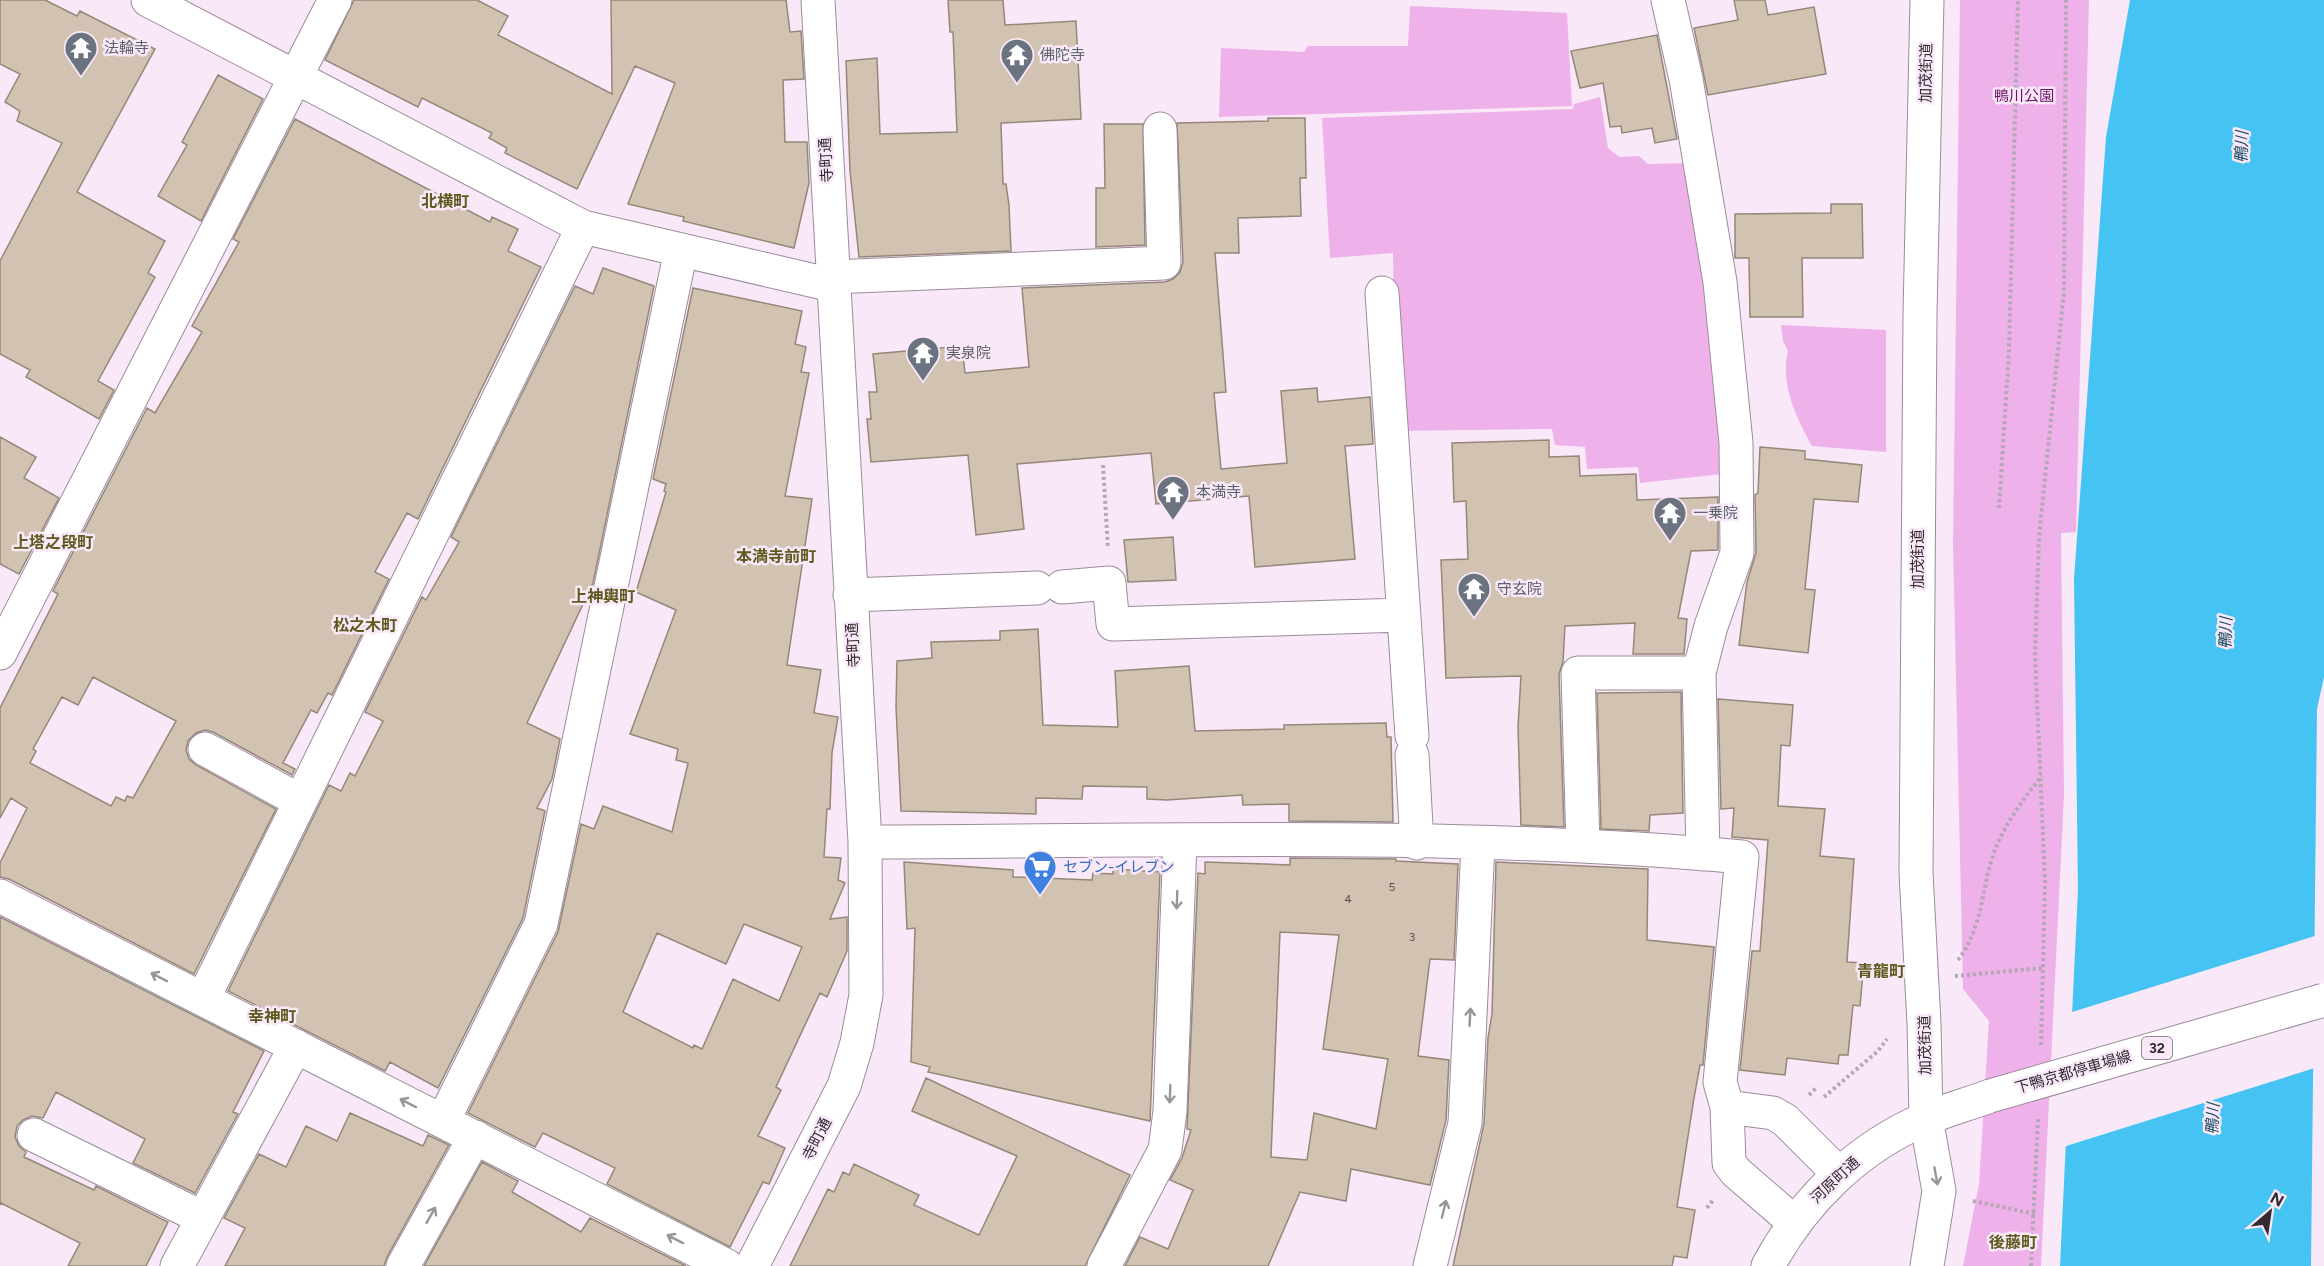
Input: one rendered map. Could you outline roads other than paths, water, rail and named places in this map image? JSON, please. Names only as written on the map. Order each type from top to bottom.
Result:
[{"type":"street","points":[[148,0],[583,227],[832,281],[1164,263],[1160,129]]},
{"type":"street","points":[[0,652],[335,0]]},
{"type":"street","name":"寺町通","points":[[752,1266],[844,1086],[857,1043],[866,995],[865,842],[818,0]]},
{"type":"street","points":[[1668,0],[1686,79],[1719,282],[1736,443],[1737,553],[1711,626],[1699,673],[1703,854]]},
{"type":"street","name":"加茂街道","points":[[1927,0],[1920,314],[1916,873],[1924,1023],[1926,1118],[1939,1191],[1927,1266]]},
{"type":"street","points":[[203,999],[583,227]]},
{"type":"street","points":[[443,1121],[541,924],[681,250]]},
{"type":"street","points":[[1382,293],[1417,843]]},
{"type":"street","points":[[850,595],[1109,583],[1113,624],[1402,615]]},
{"type":"street","points":[[1583,846],[1578,673],[1699,673]]},
{"type":"street","points":[[205,749],[300,801]]},
{"type":"street","points":[[1104,1266],[1165,1150],[1170,1111],[1180,841]]},
{"type":"street","points":[[865,842],[1180,841],[1478,844],[1583,846],[1742,857],[1720,1082],[1726,1107],[1729,1163],[1736,1172],[1795,1223]]},
{"type":"street","points":[[1430,1266],[1465,1123],[1478,844]]},
{"type":"street","points":[[0,896],[727,1266]]},
{"type":"street","name":"下鴨京都停車場線","points":[[1926,1118],[1990,1096],[2324,1000]]},
{"type":"street","points":[[177,1266],[296,1046]]},
{"type":"street","points":[[1726,1107],[1773,1113],[1785,1120],[1838,1173]]},
{"type":"street","name":"河原町通","points":[[1768,1266],[1795,1223],[1838,1173],[1872,1148],[1926,1118]]},
{"type":"street","points":[[34,1135],[203,1218]]},
{"type":"street","points":[[402,1266],[475,1137]]},
{"type":"water","name":"鴨川","points":[[2130,0],[2324,0],[2324,677],[2317,709],[2311,1266],[2060,1266],[2078,890],[2074,579],[2106,137]]},
{"type":"place","name":"法輪寺","points":[[81,77]]},
{"type":"place","name":"佛陀寺","points":[[1017,84]]},
{"type":"place","name":"実泉院","points":[[923,382]]},
{"type":"place","name":"本満寺","points":[[1173,521]]},
{"type":"place","name":"一乗院","points":[[1670,542]]},
{"type":"place","name":"守玄院","points":[[1474,618]]},
{"type":"place","name":"セブン-イレブン","points":[[1040,896]]},
{"type":"district","name":"北横町","points":[[445,201]]},
{"type":"district","name":"上塔之段町","points":[[53,542]]},
{"type":"district","name":"本満寺前町","points":[[776,556]]},
{"type":"district","name":"上神輿町","points":[[603,596]]},
{"type":"district","name":"松之木町","points":[[365,625]]},
{"type":"district","name":"青龍町","points":[[1881,971]]},
{"type":"district","name":"幸神町","points":[[272,1016]]},
{"type":"district","name":"後藤町","points":[[2013,1242]]},
{"type":"park label","name":"鴨川公園","points":[[2024,96]]}]
